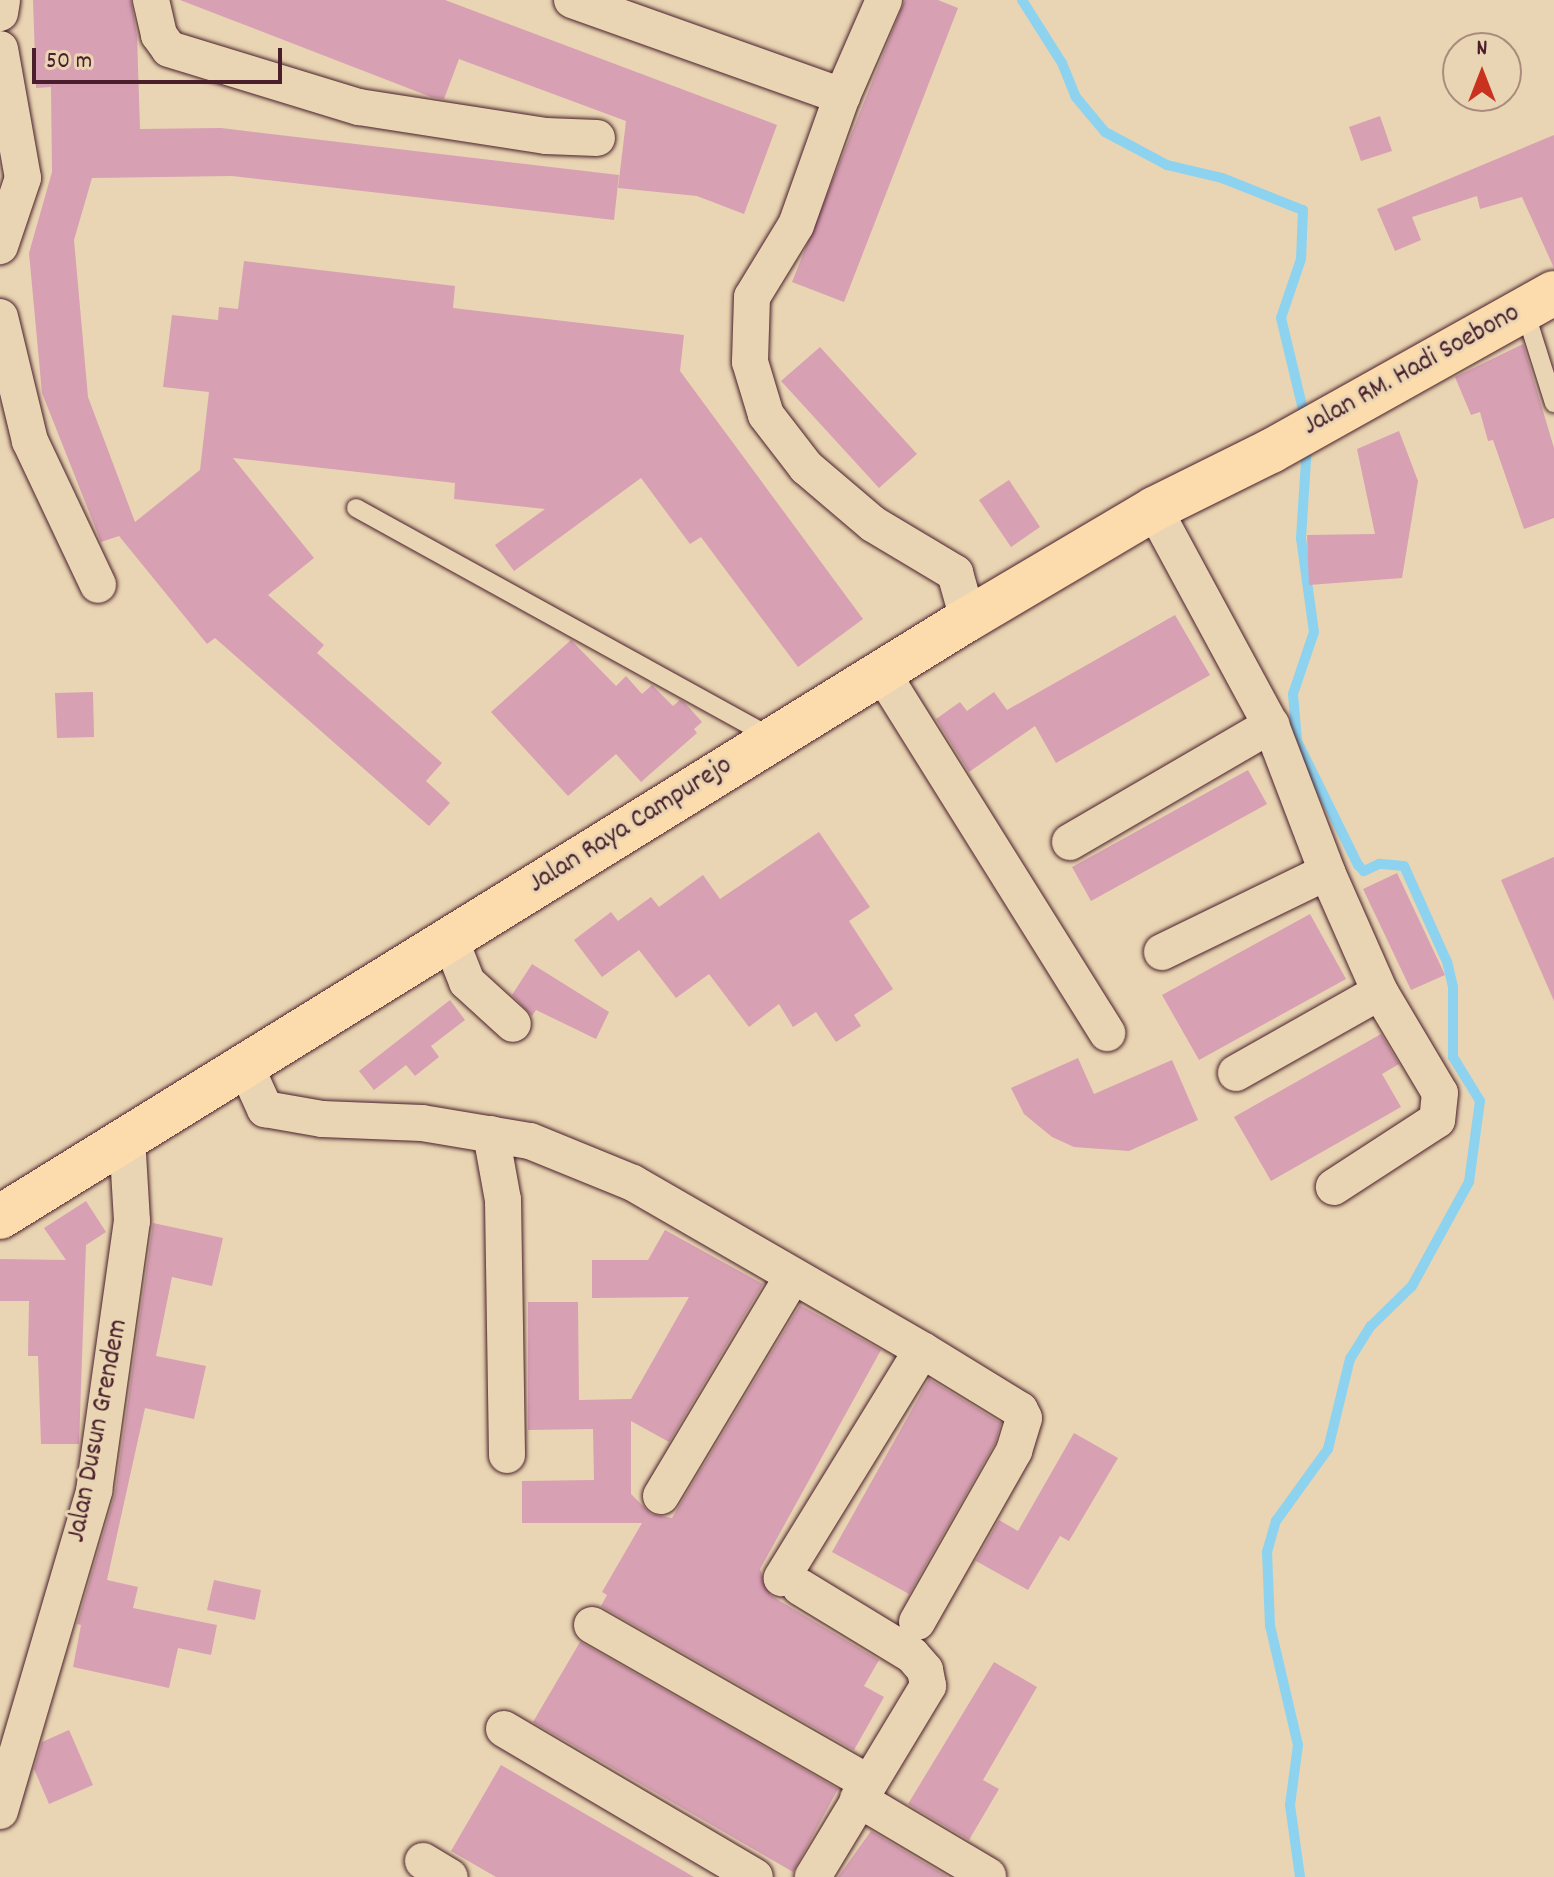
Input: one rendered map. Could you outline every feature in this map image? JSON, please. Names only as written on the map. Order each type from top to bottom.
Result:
[{"type":"main road","name":"Jalan RM. Hadi Soebono","points":[[1271,451],[1539,300]]},
{"type":"main road","name":"Jalan Raya Campurejo","points":[[0,1217],[771,737],[1154,509],[1271,451]]},
{"type":"street","points":[[0,13],[2,0]]},
{"type":"street","points":[[151,0],[159,35],[169,49],[359,107],[546,136],[597,138]]},
{"type":"street","points":[[572,0],[842,96]]},
{"type":"street","points":[[884,0],[842,96],[796,225],[752,297],[750,362],[766,415],[806,467],[873,524],[955,573],[968,619]]},
{"type":"street","points":[[0,49],[23,178],[8,199],[0,246]]},
{"type":"street","points":[[0,317],[12,422],[98,585]]},
{"type":"street","points":[[1154,509],[1271,725],[1327,872],[1380,992],[1440,1093],[1441,1112],[1437,1120],[1334,1187]]},
{"type":"street","points":[[881,671],[1107,1033]]},
{"type":"street","points":[[1070,842],[1271,725]]},
{"type":"street","points":[[1162,952],[1327,872]]},
{"type":"street","points":[[450,939],[467,982],[513,1024]]},
{"type":"street","points":[[1236,1073],[1380,992]]},
{"type":"street","points":[[244,1063],[265,1109],[530,1141],[633,1183],[791,1279],[922,1350],[1020,1410],[1024,1418],[1014,1451],[917,1622]]},
{"type":"street","points":[[491,1134],[503,1200],[507,1455]]},
{"type":"street","name":"Jalan Dusun Grendem","points":[[0,1811],[94,1491],[132,1221],[127,1137]]},
{"type":"street","points":[[661,1496],[791,1279]]},
{"type":"street","points":[[813,1877],[862,1790],[928,1686],[925,1670],[912,1655],[791,1582],[922,1350]]},
{"type":"street","points":[[592,1625],[862,1790],[988,1876]]},
{"type":"street","points":[[504,1729],[755,1877]]},
{"type":"lane","points":[[1539,300],[1554,403]]},
{"type":"lane","points":[[356,508],[771,737]]},
{"type":"building","points":[[33,0],[131,0],[137,35],[140,129],[221,128],[619,175],[614,220],[232,176],[92,178],[74,240],[88,397],[135,522],[200,470],[209,392],[163,387],[172,315],[218,320],[219,307],[238,309],[244,261],[455,286],[453,308],[684,335],[680,371],[863,619],[798,667],[701,537],[690,544],[641,478],[514,571],[495,545],[545,509],[454,499],[455,483],[233,458],[314,558],[268,595],[324,645],[317,653],[442,763],[426,781],[450,803],[429,826],[215,638],[207,644],[119,536],[101,542],[42,393],[29,253],[52,172],[51,87],[36,88]]},
{"type":"building","points":[[180,0],[445,0],[777,125],[744,214],[697,196],[618,188],[626,121],[459,59],[444,99],[431,97]]},
{"type":"building","points":[[905,0],[938,0],[958,8],[844,302],[792,282]]},
{"type":"building","points":[[1380,116],[1392,151],[1361,161],[1349,127]]},
{"type":"building","points":[[1554,135],[1554,268],[1522,197],[1480,209],[1477,196],[1412,217],[1421,240],[1395,251],[1377,209]]},
{"type":"building","points":[[1523,344],[1554,448],[1554,518],[1524,529],[1493,440],[1488,441],[1480,412],[1471,415],[1455,377]]},
{"type":"building","points":[[820,347],[917,454],[879,488],[781,381]]},
{"type":"building","points":[[1399,431],[1418,481],[1402,578],[1309,585],[1307,535],[1375,534],[1357,449]]},
{"type":"building","points":[[1009,480],[1040,527],[1011,547],[979,500]]},
{"type":"building","points":[[1175,615],[1210,675],[1056,763],[1035,726],[969,772],[936,719],[960,702],[967,711],[994,692],[1007,710]]},
{"type":"building","points":[[571,640],[616,686],[626,676],[642,694],[652,685],[673,706],[680,700],[685,703],[702,722],[694,729],[697,733],[641,782],[616,754],[568,796],[491,712]]},
{"type":"building","points":[[93,692],[94,737],[57,738],[55,693]]},
{"type":"building","points":[[1248,770],[1267,804],[1091,901],[1072,867]]},
{"type":"building","points":[[819,832],[870,907],[849,921],[893,989],[854,1015],[861,1026],[836,1042],[816,1012],[793,1027],[779,1004],[749,1027],[709,974],[676,998],[639,950],[602,977],[574,940],[611,912],[618,921],[651,897],[659,907],[703,875],[720,899]]},
{"type":"building","points":[[1554,857],[1554,1001],[1501,880]]},
{"type":"building","points":[[1397,873],[1445,975],[1411,990],[1363,889]]},
{"type":"building","points":[[1310,914],[1346,979],[1199,1060],[1162,995]]},
{"type":"building","points":[[532,964],[609,1012],[596,1039],[536,1010],[532,1016],[512,995]]},
{"type":"building","points":[[450,1000],[465,1020],[431,1046],[439,1057],[415,1076],[406,1065],[374,1090],[359,1071]]},
{"type":"building","points":[[1381,1034],[1399,1064],[1382,1074],[1401,1107],[1271,1181],[1234,1117]]},
{"type":"building","points":[[1078,1058],[1094,1094],[1172,1060],[1198,1120],[1129,1151],[1074,1147],[1052,1137],[1024,1114],[1011,1088]]},
{"type":"building","points":[[86,1201],[106,1232],[86,1245],[79,1444],[41,1444],[38,1356],[28,1356],[29,1301],[0,1301],[0,1259],[66,1260],[44,1228]]},
{"type":"building","points":[[153,1223],[223,1238],[212,1286],[172,1277],[156,1356],[206,1366],[194,1419],[145,1408],[107,1580],[138,1587],[133,1608],[217,1625],[211,1655],[178,1648],[169,1688],[73,1667],[81,1625],[77,1624],[115,1494]]},
{"type":"building","points":[[665,1230],[763,1284],[669,1442],[631,1421],[631,1494],[651,1514],[672,1518],[800,1305],[881,1350],[760,1569],[770,1595],[879,1660],[864,1686],[884,1697],[854,1750],[601,1606],[607,1595],[602,1592],[642,1523],[522,1523],[522,1481],[594,1480],[593,1429],[528,1430],[528,1302],[578,1302],[579,1400],[631,1399],[689,1297],[592,1298],[592,1260],[648,1260]]},
{"type":"building","points":[[929,1379],[1001,1423],[995,1443],[909,1594],[832,1552]]},
{"type":"building","points":[[1074,1433],[1118,1458],[1069,1541],[1060,1536],[1028,1590],[976,1561],[999,1520],[1018,1531]]},
{"type":"building","points":[[214,1580],[261,1590],[255,1620],[207,1610]]},
{"type":"building","points":[[580,1642],[838,1789],[793,1872],[533,1722]]},
{"type":"building","points":[[994,1662],[1037,1687],[983,1780],[999,1789],[969,1840],[908,1804]]},
{"type":"building","points":[[69,1730],[93,1785],[49,1804],[34,1769],[42,1742]]},
{"type":"building","points":[[501,1765],[694,1877],[496,1877],[451,1851]]},
{"type":"building","points":[[871,1831],[948,1877],[838,1877]]},
{"type":"waterway","points":[[1022,0],[1062,63],[1075,96],[1105,132],[1167,165],[1222,178],[1303,210],[1301,259],[1281,318],[1305,418]]},
{"type":"waterway","points":[[1300,1877],[1290,1805],[1298,1745],[1270,1626],[1267,1552],[1276,1521],[1328,1449],[1350,1359],[1371,1326],[1412,1286],[1469,1182],[1480,1101],[1453,1057],[1453,987],[1447,962],[1404,866],[1379,864],[1364,871],[1358,865],[1297,741],[1293,694],[1314,632],[1301,538],[1307,446]]}]
